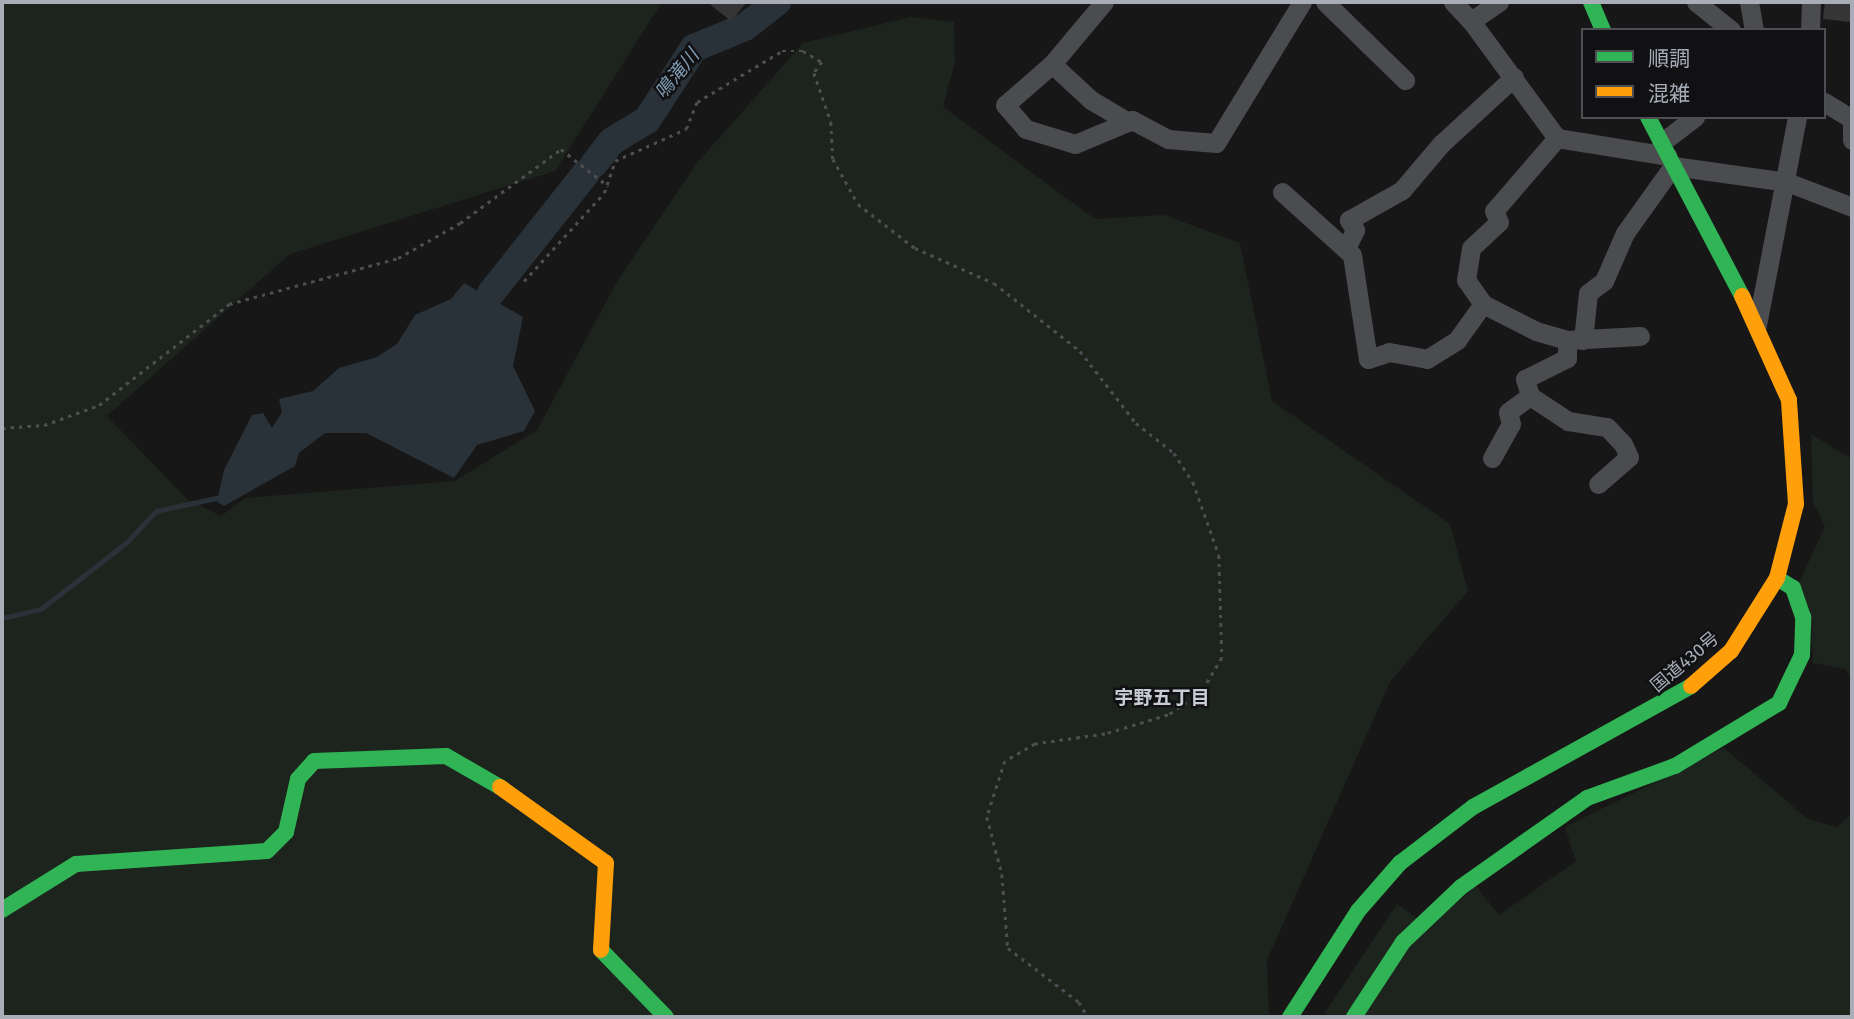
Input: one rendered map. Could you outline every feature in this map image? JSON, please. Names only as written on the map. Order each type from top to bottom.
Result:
[{"type":"main road","points":[[1591,2],[1602,28]]},
{"type":"main road","name":"国道430号","points":[[1290,1017],[1358,911],[1400,863],[1473,807],[1679,697],[1731,651],[1777,578],[1796,503],[1796,434],[1757,326],[1649,119]]},
{"type":"main road","points":[[1354,1017],[1404,942],[1461,887],[1587,798],[1675,766],[1779,703],[1802,655],[1804,617],[1793,589],[1777,578]]},
{"type":"main road","points":[[2,910],[76,864],[267,851],[286,832],[298,779],[314,761],[446,755],[471,766],[606,863],[601,950],[666,1017]]},
{"type":"street","points":[[1104,2],[1052,64],[1005,105],[1026,129],[1074,144],[1128,122]]},
{"type":"street","points":[[1052,64],[1091,100],[1128,122],[1168,139],[1216,142],[1301,2]]},
{"type":"street","points":[[1325,2],[1405,80]]},
{"type":"street","points":[[1453,2],[1514,77],[1557,138],[1668,155],[1787,182],[1852,207]]},
{"type":"street","points":[[1471,21],[1499,2]]},
{"type":"street","points":[[1696,2],[1728,28]]},
{"type":"street","points":[[1749,2],[1754,28]]},
{"type":"street","points":[[1810,28],[1811,2]]},
{"type":"street","points":[[1347,246],[1355,230],[1349,220],[1402,190],[1514,77]]},
{"type":"street","points":[[1826,103],[1852,119],[1852,140]]},
{"type":"street","points":[[1598,484],[1629,457],[1623,444],[1607,427],[1568,421],[1530,396],[1525,379],[1567,358],[1575,340],[1588,292],[1604,281],[1625,233],[1668,155],[1694,119]]},
{"type":"street","points":[[1757,326],[1787,182],[1797,119]]},
{"type":"street","points":[[1557,138],[1494,211],[1499,222],[1471,248],[1466,280],[1483,304],[1575,340],[1640,336]]},
{"type":"street","points":[[1282,192],[1291,206],[1347,246],[1359,273],[1368,359],[1389,352],[1427,359],[1457,340],[1483,304]]},
{"type":"street","points":[[1492,458],[1511,424],[1508,412],[1530,396]]},
{"type":"path","points":[[524,281],[608,186],[615,161],[686,129],[697,102],[782,51],[819,57],[814,73],[831,122],[833,159],[858,204],[915,248],[994,283],[1080,351],[1128,414],[1166,444],[1193,482],[1219,555],[1225,606],[1222,658],[1200,693],[1168,715],[1105,734],[1035,744],[1005,761],[993,788],[987,817],[1002,874],[1008,948],[1079,1002],[1088,1017]]},
{"type":"path","points":[[2,428],[44,425],[99,405],[229,304],[398,258],[460,223],[561,149],[608,186]]},
{"type":"shaded area","points":[[2,2],[662,2],[555,171],[290,254],[107,416],[188,500],[221,516],[245,498],[455,481],[537,430],[618,280],[697,163],[803,43],[911,17],[954,22],[955,61],[943,107],[1095,219],[1164,215],[1240,243],[1272,401],[1450,524],[1468,591],[1390,682],[1267,960],[1269,1017],[2,1017]]},
{"type":"shaded area","points":[[464,283],[523,317],[513,366],[535,411],[524,431],[477,445],[454,478],[366,433],[325,433],[299,453],[295,466],[224,506],[217,502],[224,470],[252,415],[263,413],[272,428],[282,412],[279,399],[313,391],[339,368],[377,357],[397,344],[415,315],[451,299]]},
{"type":"shaded area","points":[[1811,434],[1852,459],[1852,678],[1845,669],[1813,663],[1811,615],[1799,583],[1825,526],[1813,502]]},
{"type":"shaded area","points":[[1724,748],[1808,819],[1837,827],[1852,813],[1852,1017],[1322,1017],[1397,904],[1429,927],[1476,886],[1499,915],[1576,861],[1565,827]]},
{"type":"building","points":[[707,2],[747,2],[731,21]]},
{"type":"building","points":[[1825,2],[1852,2],[1850,22],[1823,19]]},
{"type":"waterway","name":"鳴滝川","points":[[594,164],[612,141],[647,120],[694,48],[745,27],[777,2]]},
{"type":"waterway","name":"鳴滝川","points":[[491,293],[587,172]]},
{"type":"waterway","points":[[2,618],[41,609],[127,542],[156,511],[221,497]]},
{"type":"traffic: fast","points":[[1591,2],[1602,28]]},
{"type":"traffic: fast","points":[[1649,119],[1742,296]]},
{"type":"traffic: fast","points":[[1354,1017],[1403,942],[1461,887],[1587,798],[1675,766],[1779,703],[1802,655],[1803,617],[1793,588],[1777,578]]},
{"type":"traffic: fast","points":[[1290,1017],[1358,911],[1400,863],[1473,807],[1691,686]]},
{"type":"traffic: fast","points":[[2,910],[76,864],[267,851],[286,832],[298,779],[314,761],[446,756],[500,787]]},
{"type":"traffic: fast","points":[[601,950],[666,1017]]},
{"type":"traffic: slow","points":[[1691,686],[1731,651],[1777,578],[1796,504],[1789,400],[1742,296]]},
{"type":"traffic: slow","points":[[500,787],[606,863],[601,950]]},
{"type":"district","name":"宇野五丁目","points":[[1162,698]]}]
